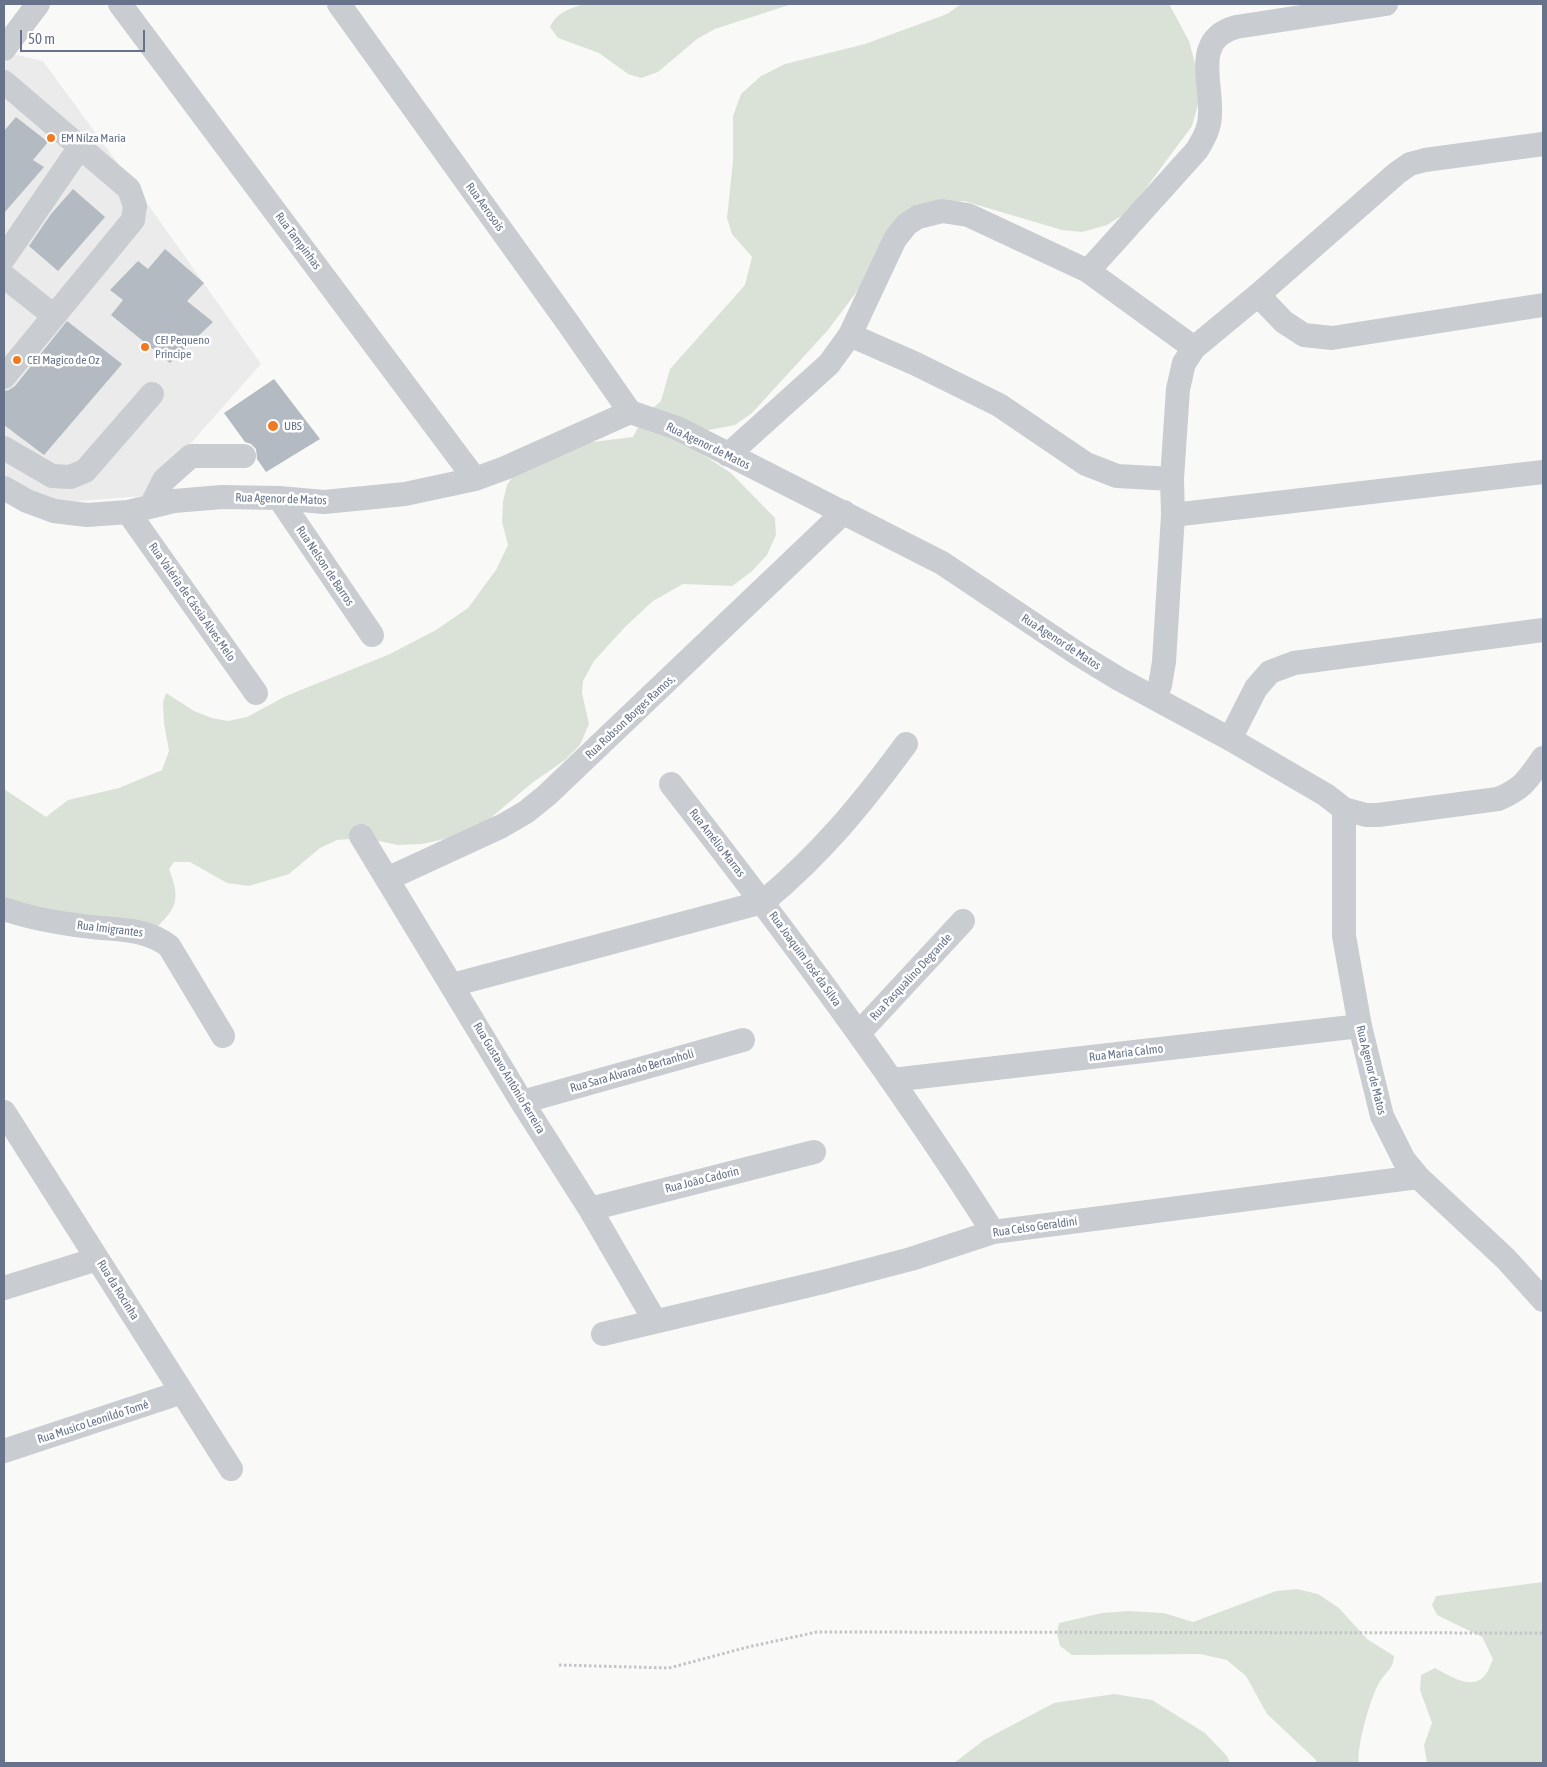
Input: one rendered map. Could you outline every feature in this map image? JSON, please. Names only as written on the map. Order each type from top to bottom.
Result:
[{"type":"street","points":[[4,49],[38,4]]},
{"type":"street","name":"Rua Tampinhas","points":[[120,4],[475,479]]},
{"type":"street","name":"Rua Aerosois","points":[[339,4],[568,322],[630,412]]},
{"type":"street","points":[[1088,271],[1197,150],[1208,132],[1210,114],[1207,69],[1209,48],[1217,37],[1225,30],[1236,27],[1386,4]]},
{"type":"street","points":[[4,82],[129,189],[135,206],[133,220],[4,377]]},
{"type":"street","points":[[1155,698],[1160,685],[1164,662],[1178,389],[1184,363],[1194,348],[1258,295],[1390,178],[1410,164],[1424,160],[1543,144]]},
{"type":"street","points":[[4,258],[80,147]]},
{"type":"street","points":[[728,455],[829,364],[850,336],[895,240],[908,224],[918,217],[942,211],[968,215],[1088,271],[1194,348]]},
{"type":"street","points":[[4,276],[54,316]]},
{"type":"street","points":[[1258,295],[1284,322],[1304,335],[1332,338],[1543,305]]},
{"type":"street","points":[[850,336],[946,378],[999,405],[1086,464],[1117,476],[1172,479]]},
{"type":"street","points":[[4,448],[52,476],[70,477],[85,471],[152,394]]},
{"type":"street","name":"Rua Agenor de Matos","points":[[4,488],[27,501],[54,511],[87,515],[128,512],[174,501],[222,497],[279,498],[324,502],[405,494],[475,479],[505,468],[630,412],[677,428],[942,563],[1078,654],[1230,739],[1326,795],[1344,809],[1366,815],[1378,815],[1498,798],[1512,793],[1524,785],[1543,758]]},
{"type":"street","points":[[151,506],[164,480],[191,456],[244,456]]},
{"type":"street","points":[[1172,515],[1543,472]]},
{"type":"street","name":"Rua Nelson de Barros","points":[[279,498],[372,635]]},
{"type":"street","name":"Rua Valéria de Cássia Alves Melo","points":[[128,512],[256,693]]},
{"type":"street","name":"Rua Robson Borges Ramos,","points":[[387,879],[502,826],[526,812],[547,795],[844,512]]},
{"type":"street","points":[[1230,739],[1256,688],[1270,672],[1294,663],[1543,630]]},
{"type":"street","points":[[763,902],[829,841],[866,798],[906,744]]},
{"type":"street","name":"Rua Amélio Marras","points":[[671,784],[763,902]]},
{"type":"street","name":"Rua Agenor de Matos","points":[[1344,809],[1344,936],[1360,1026],[1382,1116],[1404,1160],[1418,1177],[1506,1259],[1543,1300]]},
{"type":"street","name":"Rua Gustavo Antônio Ferreira","points":[[361,836],[522,1102],[590,1209],[655,1321]]},
{"type":"street","name":"Rua Joaquim José da Silva","points":[[452,985],[763,902],[892,1080],[993,1232]]},
{"type":"street","name":"Rua Imigrantes","points":[[4,909],[76,926],[141,932],[157,937],[169,946],[223,1036]]},
{"type":"street","name":"Rua Pasqualino Degrande","points":[[859,1033],[964,921]]},
{"type":"street","name":"Rua Maria Calmo","points":[[892,1080],[1360,1026]]},
{"type":"street","name":"Rua Sara Alvarado Bertanholi","points":[[522,1102],[743,1040]]},
{"type":"street","name":"Rua da Rocinha","points":[[6,1120],[98,1258],[231,1469]]},
{"type":"street","name":"Rua João Cadorin","points":[[590,1209],[814,1152]]},
{"type":"street","name":"Rua Celso Geraldini","points":[[603,1334],[827,1281],[911,1259],[993,1232],[1418,1177]]},
{"type":"street","points":[[4,1288],[98,1258]]},
{"type":"street","name":"Rua Musico Leonildo Tomé","points":[[4,1451],[182,1392]]},
{"type":"path","points":[[559,1665],[669,1668],[748,1647],[817,1632],[1543,1633]]},
{"type":"shaded area","points":[[584,4],[792,4],[715,29],[697,39],[658,72],[641,78],[628,74],[599,53],[558,38],[550,27],[556,18],[564,12]]},
{"type":"shaded area","points":[[961,4],[1169,4],[1189,41],[1198,75],[1199,101],[1192,126],[1129,211],[1107,225],[1082,232],[1062,230],[964,201],[921,206],[828,330],[752,413],[735,425],[703,431],[702,454],[731,473],[775,518],[776,535],[767,555],[751,572],[732,586],[683,584],[653,601],[626,626],[594,661],[583,681],[582,693],[589,724],[580,745],[565,760],[532,783],[487,821],[458,836],[422,844],[398,845],[364,838],[337,840],[320,848],[289,874],[249,886],[227,883],[190,862],[174,862],[169,869],[175,889],[175,903],[168,916],[154,930],[4,899],[4,789],[46,817],[68,800],[119,788],[162,770],[169,751],[164,723],[163,702],[166,693],[194,711],[212,718],[228,721],[247,717],[286,696],[390,654],[436,630],[468,608],[496,570],[508,545],[502,522],[503,501],[507,485],[514,475],[560,446],[633,437],[644,416],[661,401],[670,369],[745,285],[752,257],[732,234],[727,218],[733,161],[733,116],[741,94],[761,76],[785,64],[865,44],[947,14]]},
{"type":"shaded area","name":"CEI Pequeno Principe","points":[[12,54],[43,61],[261,364],[144,496],[51,503],[4,479],[4,64]]},
{"type":"shaded area","points":[[1543,1582],[1543,1763],[1427,1763],[1424,1745],[1432,1723],[1420,1690],[1421,1675],[1435,1668],[1461,1681],[1475,1682],[1486,1674],[1493,1659],[1482,1637],[1437,1615],[1432,1605],[1436,1596]]},
{"type":"shaded area","points":[[1297,1589],[1318,1594],[1339,1608],[1367,1639],[1394,1656],[1391,1668],[1382,1679],[1368,1710],[1360,1746],[1359,1763],[1317,1763],[1267,1714],[1246,1676],[1227,1660],[1200,1654],[1072,1655],[1060,1646],[1057,1633],[1059,1623],[1102,1613],[1128,1611],[1164,1613],[1193,1622],[1276,1591]]},
{"type":"shaded area","points":[[1114,1694],[1152,1700],[1205,1733],[1227,1756],[1230,1763],[954,1763],[984,1740],[1054,1703]]},
{"type":"building","points":[[16,117],[48,142],[33,160],[44,167],[4,213],[4,131]]},
{"type":"building","points":[[73,189],[105,217],[58,271],[29,246],[51,214]]},
{"type":"building","points":[[165,249],[204,283],[187,301],[213,322],[170,363],[111,315],[123,300],[110,290],[138,261],[148,269]]},
{"type":"building","points":[[67,321],[122,364],[44,455],[4,425],[4,391],[15,386]]},
{"type":"building","points":[[274,379],[320,439],[266,472],[257,459],[256,449],[251,444],[245,442],[224,413]]},
{"type":"place","name":"EM Nilza Maria","points":[[51,138]]},
{"type":"place","name":"CEI Pequeno Principe","points":[[145,347]]},
{"type":"place","name":"CEI Magico de Oz","points":[[17,360]]},
{"type":"place","name":"UBS","points":[[273,426]]}]
